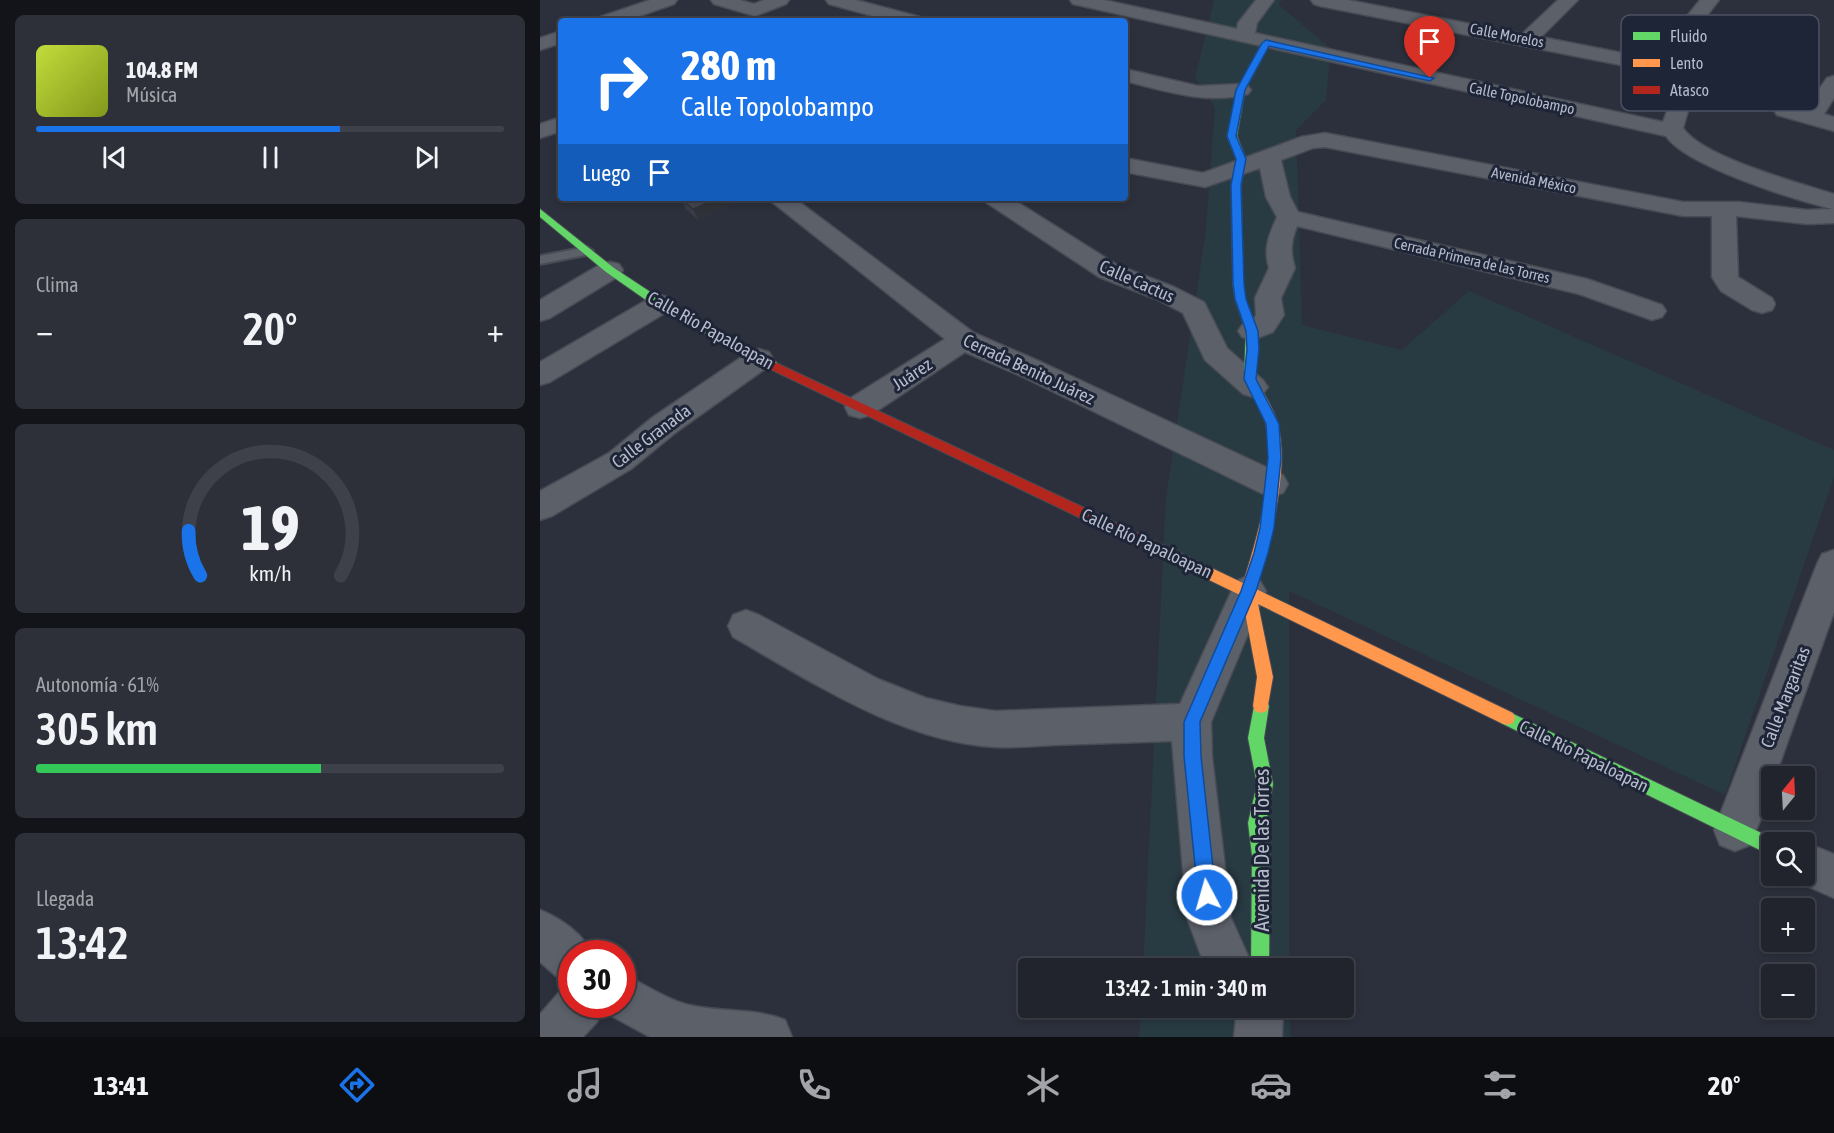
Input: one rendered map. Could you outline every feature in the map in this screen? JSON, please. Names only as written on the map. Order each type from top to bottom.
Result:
[{"type":"street","points":[[616,18],[668,0]]},
{"type":"street","points":[[720,0],[755,10],[780,0]]},
{"type":"street","points":[[835,0],[902,18]]},
{"type":"street","name":"Calle Topolobampo","points":[[1079,0],[1672,131]]},
{"type":"street","points":[[1244,38],[1251,18],[1265,0]]},
{"type":"street","name":"Calle Morelos","points":[[1320,0],[1621,57]]},
{"type":"street","points":[[1409,17],[1430,0]]},
{"type":"street","points":[[1528,39],[1569,0]]},
{"type":"street","points":[[1698,15],[1710,0]]},
{"type":"street","points":[[540,44],[558,38]]},
{"type":"street","name":"Avenida De las Torres","points":[[1224,958],[1209,918],[1192,756],[1192,722],[1248,591],[1267,528],[1275,458],[1272,424],[1253,387],[1249,371],[1253,349],[1252,331],[1240,299],[1238,284],[1236,185],[1241,159],[1232,136],[1241,90],[1266,43]]},
{"type":"street","points":[[1128,76],[1198,92],[1241,90]]},
{"type":"street","points":[[1819,105],[1834,82]]},
{"type":"street","points":[[1677,111],[1672,131],[1677,140],[1697,152],[1834,202]]},
{"type":"street","points":[[1789,111],[1834,124]]},
{"type":"street","points":[[1811,117],[1815,111]]},
{"type":"street","points":[[540,131],[558,125]]},
{"type":"street","name":"Avenida México","points":[[1128,166],[1205,180],[1309,142],[1325,140],[1683,209],[1724,209],[1807,217],[1834,216]]},
{"type":"street","points":[[1252,331],[1263,326],[1270,315],[1268,298],[1281,268],[1278,256],[1279,240],[1290,217],[1274,187],[1269,158]]},
{"type":"street","name":"Cerrada Benito Juárez","points":[[783,201],[964,340],[1031,369],[1272,484]]},
{"type":"street","name":"Calle Cactus","points":[[1000,201],[1108,271],[1165,293],[1194,308],[1215,353],[1253,387]]},
{"type":"street","points":[[1724,209],[1725,277],[1730,285],[1762,304]]},
{"type":"street","name":"Calle Río Papaloapan","points":[[540,212],[610,270],[660,304],[759,359],[1248,591],[1761,842]]},
{"type":"street","name":"Cerrada Primera de las Torres","points":[[1290,217],[1587,287],[1652,311]]},
{"type":"street","points":[[540,312],[610,270]]},
{"type":"street","points":[[540,375],[660,304]]},
{"type":"street","name":"Juárez","points":[[860,407],[964,340]]},
{"type":"street","name":"Calle Granada","points":[[540,507],[620,461],[664,425],[759,359]]},
{"type":"street","name":"Calle Margaritas","points":[[1735,830],[1824,626],[1834,564]]},
{"type":"street","name":"Avenida De las Torres","points":[[1248,591],[1265,677],[1256,738],[1265,784],[1257,823],[1261,855],[1260,958]]},
{"type":"street","points":[[746,626],[869,695],[932,718],[995,729],[1192,722]]},
{"type":"street","points":[[1815,868],[1834,876]]},
{"type":"street","points":[[540,932],[558,948]]},
{"type":"street","points":[[636,1004],[677,1026],[719,1035],[768,1037]]},
{"type":"street","points":[[551,1037],[568,1018]]},
{"type":"lane","points":[[540,260],[587,251]]},
{"type":"shaded area","points":[[1214,0],[1281,0],[1279,5],[1331,49],[1326,100],[1296,130],[1302,325],[1402,350],[1469,291],[1834,450],[1834,477],[1725,795],[1289,591],[1289,958],[1144,958],[1166,498],[1206,229],[1215,108],[1195,78]]},
{"type":"shaded area","points":[[1140,1018],[1290,1018],[1291,1037],[1139,1037]]},
{"type":"building","points":[[683,201],[712,201],[693,209]]},
{"type":"traffic: fast","points":[[1250,374],[1252,331],[1240,299],[1238,284],[1236,185],[1241,159],[1232,136],[1241,90],[1266,43]]},
{"type":"traffic: fast","points":[[540,212],[610,270],[660,304],[772,365]]},
{"type":"traffic: fast","points":[[1260,958],[1261,855],[1257,823],[1265,784],[1256,738],[1261,706]]},
{"type":"traffic: fast","points":[[1507,718],[1761,842]]},
{"type":"traffic: slow","points":[[1250,374],[1250,379],[1272,424],[1275,458],[1267,528],[1248,591],[1265,677],[1261,706]]},
{"type":"traffic: slow","points":[[1173,556],[1507,718]]},
{"type":"traffic: jam","points":[[772,365],[1173,556]]},
{"type":"route","points":[[1207,895],[1192,756],[1192,722],[1248,591],[1261,553],[1267,528],[1275,458],[1272,424],[1250,379],[1252,331],[1240,299],[1238,284],[1236,185],[1241,159],[1232,136],[1233,121],[1241,90],[1266,43],[1430,78]]}]
